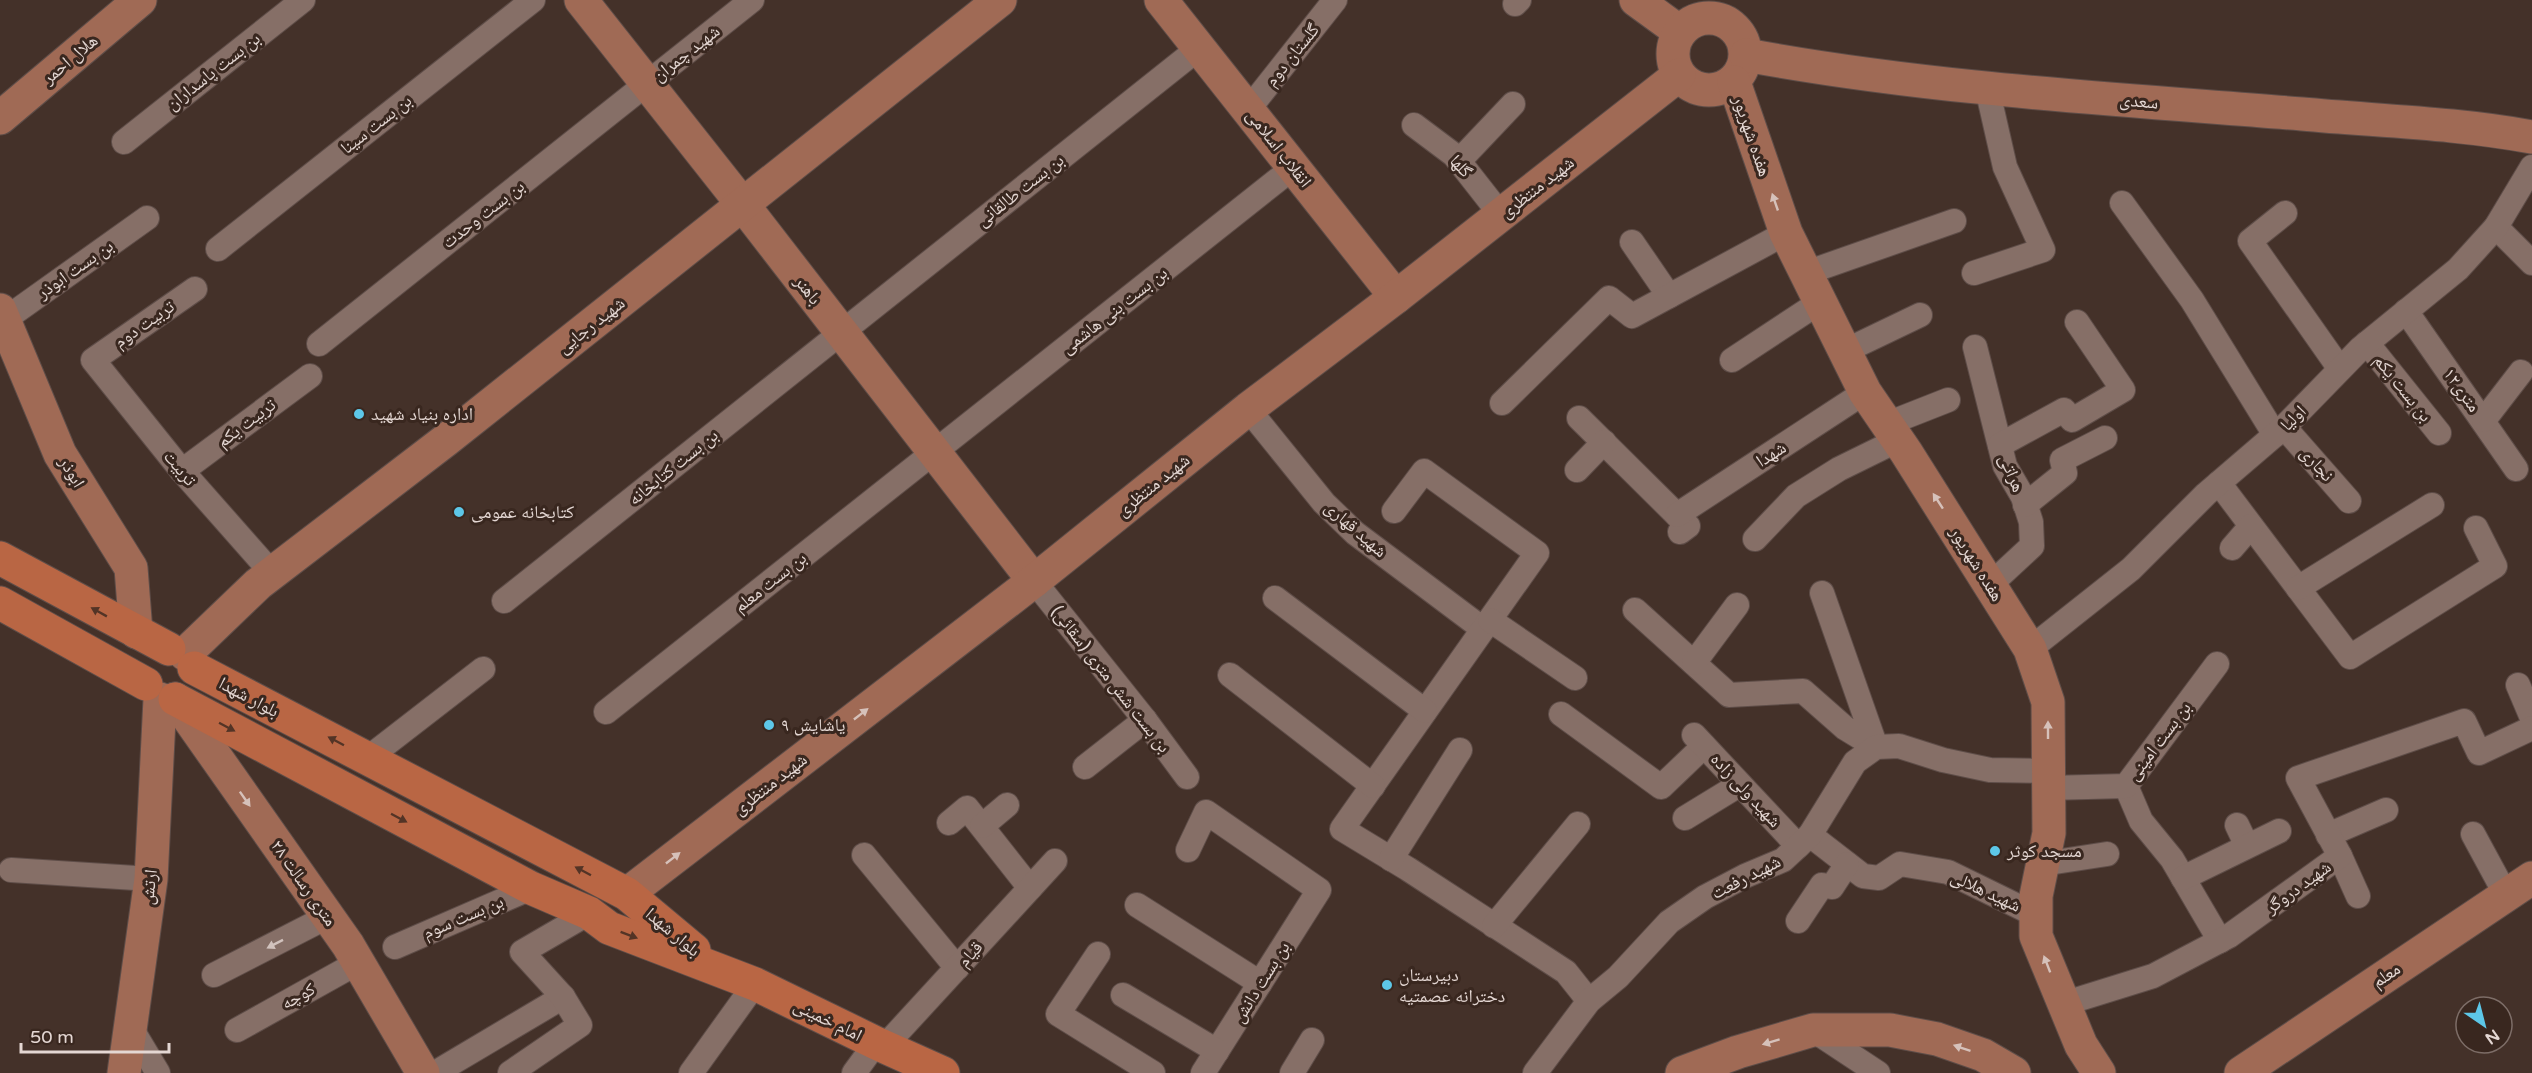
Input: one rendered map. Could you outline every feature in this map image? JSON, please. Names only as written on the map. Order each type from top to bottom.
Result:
[{"type":"main road","name":"بلوار شهدا","points":[[0,558],[368,758],[627,894],[714,967]]},
{"type":"main road","name":"بلوار شهدا","points":[[0,603],[161,694],[531,888],[589,913],[609,928],[714,967]]},
{"type":"main road","points":[[153,655],[183,657],[195,676],[189,691],[161,694],[144,670],[148,662],[153,655]]},
{"type":"main road","name":"امام خمینی","points":[[714,967],[943,1073]]},
{"type":"street","name":"هلال احمر","points":[[0,118],[140,0]]},
{"type":"street","name":"بن بست پاسداران","points":[[124,142],[303,0]]},
{"type":"street","name":"بن بست سینا","points":[[218,249],[533,0]]},
{"type":"street","name":"باهنر","points":[[581,0],[1034,581]]},
{"type":"street","name":"شهید چمران","points":[[647,84],[752,0]]},
{"type":"street","name":"شهید رجایی","points":[[183,657],[258,584],[446,440],[1000,0]]},
{"type":"street","name":"انقلاب اسلامی","points":[[1161,0],[1396,297]]},
{"type":"street","name":"گلستان دوم","points":[[1248,110],[1335,0]]},
{"type":"street","points":[[1636,0],[1680,32]]},
{"type":"street","points":[[1712,9],[1735,27],[1743,40],[1740,69],[1719,90],[1705,91],[1690,86],[1679,75],[1673,61],[1673,46],[1680,32],[1712,9]]},
{"type":"street","name":"بن بست طالقانی","points":[[842,333],[1199,48]]},
{"type":"street","name":"سعدی","points":[[1740,69],[1826,70],[1987,88],[2434,126],[2532,137]]},
{"type":"street","name":"هفده شهریور","points":[[1740,69],[1786,233],[1865,392],[1991,584],[2030,649],[2048,702],[2049,833],[2036,896],[2036,936],[2081,1045],[2099,1073]]},
{"type":"street","name":"شهید منتظری","points":[[627,894],[1034,581],[1248,409],[1396,297],[1679,75]]},
{"type":"street","name":"بن بست وحدت","points":[[319,344],[647,84]]},
{"type":"street","points":[[1974,273],[2043,250],[2005,167],[1987,88]]},
{"type":"street","points":[[1459,161],[1513,104]]},
{"type":"street","name":"گلها","points":[[1414,125],[1459,161],[1501,215]]},
{"type":"street","name":"بن بست بنی هاشمی","points":[[934,452],[1294,167]]},
{"type":"street","name":"اولیا","points":[[2030,649],[2131,568],[2219,483],[2280,431],[2367,343],[2458,269],[2496,227],[2532,167]]},
{"type":"street","name":"نجاری","points":[[2122,203],[2192,300],[2280,431],[2349,501]]},
{"type":"street","points":[[2285,213],[2250,241],[2340,369]]},
{"type":"street","name":"بن بست ابوذر","points":[[2,315],[147,218]]},
{"type":"street","points":[[1732,360],[1813,287],[1954,221]]},
{"type":"street","points":[[2496,227],[2532,263]]},
{"type":"street","points":[[1502,403],[1609,298],[1632,316],[1786,233]]},
{"type":"street","points":[[1632,242],[1669,296]]},
{"type":"street","name":"تربیت دوم","points":[[93,360],[195,289]]},
{"type":"street","name":"۱۲متری","points":[[2406,311],[2516,469]]},
{"type":"street","name":"ابوذر","points":[[2,315],[60,454],[132,568],[135,632]]},
{"type":"street","points":[[1845,351],[1920,315]]},
{"type":"street","points":[[2000,445],[2064,410],[2072,420],[2118,403],[2123,390],[2077,322]]},
{"type":"street","name":"بن بست کتابخانه","points":[[504,601],[842,333]]},
{"type":"street","name":"بن بست یکم","points":[[2367,343],[2439,433]]},
{"type":"street","name":"هراتی","points":[[1975,347],[2005,466],[2031,522],[2032,546],[1991,584]]},
{"type":"street","name":"تربیت","points":[[93,360],[182,471],[272,573]]},
{"type":"street","points":[[2484,420],[2521,372]]},
{"type":"street","name":"تربیت یکم","points":[[182,471],[310,376]]},
{"type":"street","name":"شهدا","points":[[1604,442],[1678,524],[1865,392]]},
{"type":"street","points":[[1755,538],[1796,496],[1892,432],[1948,400]]},
{"type":"street","name":"شهید قهاری","points":[[1248,409],[1324,503],[1354,533],[1487,625],[1575,678]]},
{"type":"street","points":[[1577,470],[1604,442],[1579,417]]},
{"type":"street","points":[[2025,505],[2065,473],[2062,460],[2105,438]]},
{"type":"street","name":"بن بست معلم","points":[[606,712],[934,452]]},
{"type":"street","points":[[1394,511],[1424,471],[1537,553],[1342,829],[1566,972],[1589,1001]]},
{"type":"street","points":[[2219,483],[2350,657],[2495,566],[2476,528]]},
{"type":"street","points":[[2298,588],[2432,504]]},
{"type":"street","points":[[2232,548],[2251,526]]},
{"type":"street","name":"بن بست شش متری (سقائی)","points":[[1034,581],[1145,720],[1186,777]]},
{"type":"street","points":[[1822,593],[1876,747]]},
{"type":"street","points":[[1275,598],[1425,711]]},
{"type":"street","points":[[1694,663],[1737,605]]},
{"type":"street","points":[[1635,610],[1730,695],[1803,691],[1845,728],[1876,747],[1899,746],[1943,760],[2048,779]]},
{"type":"street","name":"بن بست امینی","points":[[2048,779],[2126,786],[2217,664]]},
{"type":"street","points":[[368,758],[483,669]]},
{"type":"street","points":[[1230,675],[1372,786]]},
{"type":"street","points":[[2518,685],[2532,718]]},
{"type":"street","name":"ارتش","points":[[124,1073],[151,879],[161,694]]},
{"type":"street","name":"۲۸ متری رسالت","points":[[161,694],[354,953],[423,1073]]},
{"type":"street","name":"شهید ولی زاده","points":[[1562,714],[1661,787],[1699,740],[1739,785],[1804,840]]},
{"type":"street","points":[[1085,767],[1145,720]]},
{"type":"street","name":"شهید دروگر","points":[[2063,1004],[2153,976],[2218,949],[2291,905],[2340,856],[2298,778],[2463,721],[2480,753],[2532,728]]},
{"type":"street","name":"شهید رفعت","points":[[1535,1073],[1589,1001],[1618,977],[1669,922],[1705,897],[1745,876],[1783,860],[1804,840],[1855,762],[1876,747]]},
{"type":"street","points":[[1391,859],[1460,750]]},
{"type":"street","points":[[1685,818],[1739,785]]},
{"type":"street","points":[[2126,786],[2141,821],[2172,859],[2218,949]]},
{"type":"street","points":[[982,826],[1007,805]]},
{"type":"street","points":[[949,823],[967,808],[1030,888]]},
{"type":"street","points":[[2328,835],[2386,810]]},
{"type":"street","name":"بن بست دانش","points":[[1188,850],[1206,812],[1319,890],[1203,1073]]},
{"type":"street","points":[[1494,926],[1578,824]]},
{"type":"street","points":[[2182,878],[2242,836],[2279,831]]},
{"type":"street","points":[[2473,834],[2519,887]]},
{"type":"street","name":"شهید هلالی","points":[[1804,840],[1863,876],[1878,878],[1900,864],[1948,872],[2036,915]]},
{"type":"street","points":[[2042,864],[2107,854]]},
{"type":"street","points":[[864,855],[957,968]]},
{"type":"street","points":[[2340,856],[2358,896]]},
{"type":"street","name":"قیام","points":[[854,1073],[957,968],[1055,861]]},
{"type":"street","points":[[1798,921],[1822,885],[1832,887],[1846,864]]},
{"type":"street","points":[[11,870],[151,879]]},
{"type":"street","name":"معلم","points":[[2241,1073],[2519,887]]},
{"type":"street","name":"بن بست سوم","points":[[395,947],[531,888]]},
{"type":"street","points":[[1137,905],[1260,983]]},
{"type":"street","points":[[510,1073],[580,1025],[563,997],[522,952],[589,913]]},
{"type":"street","points":[[214,975],[327,917]]},
{"type":"street","name":"کوچه","points":[[237,1030],[354,953]]},
{"type":"street","points":[[1098,954],[1058,1014],[1153,1073]]},
{"type":"street","points":[[691,1073],[754,984]]},
{"type":"street","points":[[1123,995],[1217,1051]]},
{"type":"street","points":[[435,1073],[563,997]]},
{"type":"street","points":[[131,1028],[158,1073]]},
{"type":"street","points":[[1813,1030],[1878,1073]]},
{"type":"street","points":[[1682,1073],[1738,1052],[1813,1030],[1890,1030],[1937,1039],[1983,1055],[2014,1073]]},
{"type":"street","points":[[1292,1073],[1312,1040]]},
{"type":"place","name":"اداره بنیاد شهید","points":[[359,414]]},
{"type":"place","name":"کتابخانه عمومی","points":[[459,512]]},
{"type":"place","name":"یاشایش ۹","points":[[769,725]]},
{"type":"place","name":"مسجد کوثر","points":[[1995,851]]},
{"type":"place","name":"دبیرستان دخترانه عصمتیه","points":[[1387,985]]}]
